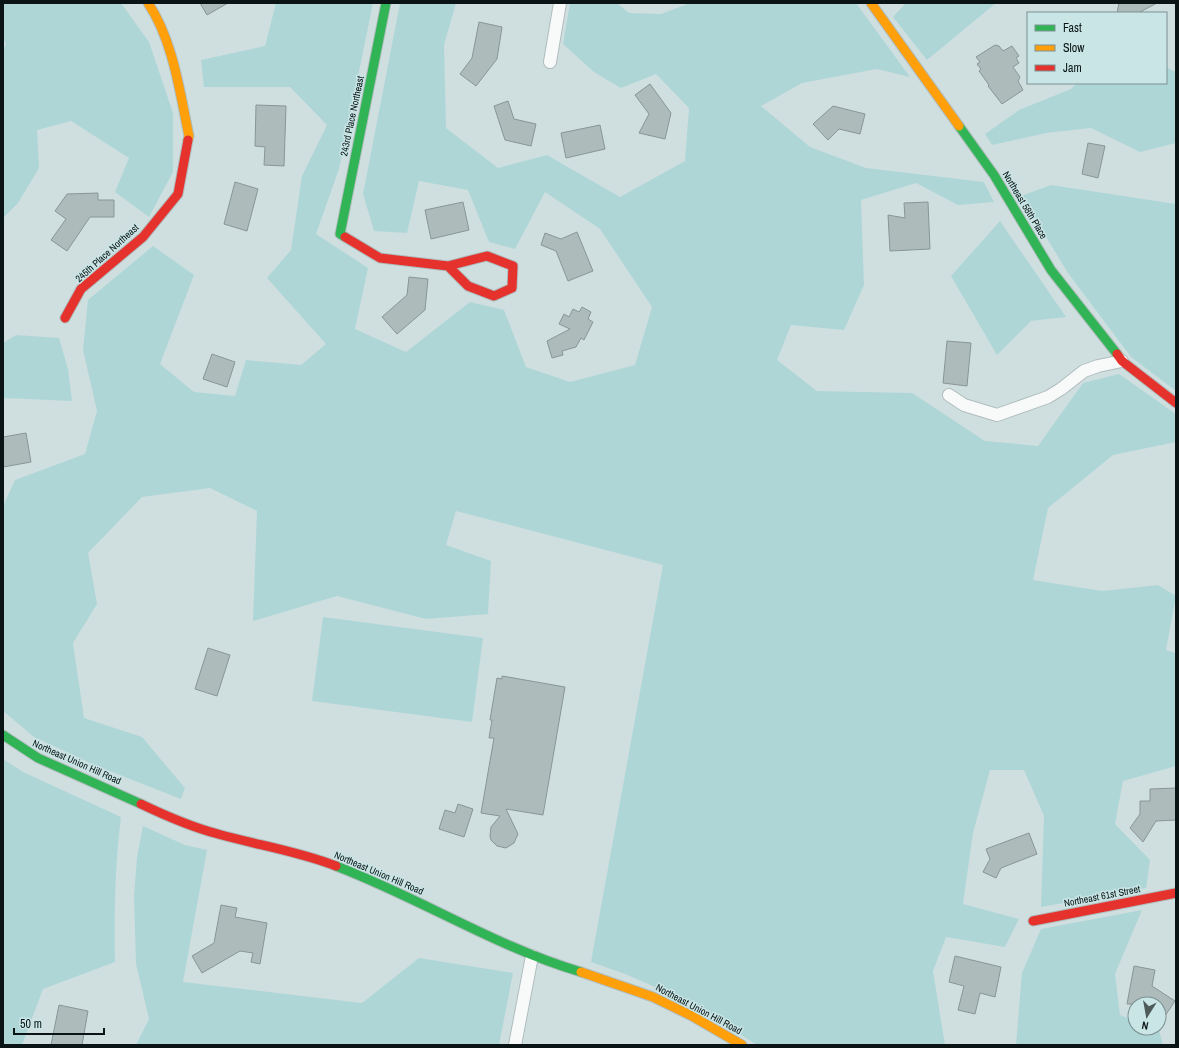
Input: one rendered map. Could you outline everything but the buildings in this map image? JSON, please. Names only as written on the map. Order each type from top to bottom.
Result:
[{"type":"street","name":"245th Place Northeast","points":[[65,318],[81,289],[143,237],[178,194],[189,136],[176,72],[156,16],[148,3]]},
{"type":"street","name":"243rd Place Northeast","points":[[386,3],[340,234],[380,258],[448,266]]},
{"type":"street","points":[[550,62],[560,3]]},
{"type":"street","name":"Northeast 58th Place","points":[[871,3],[994,175],[1051,270],[1122,361],[1176,403]]},
{"type":"street","points":[[487,256],[513,266],[512,288],[494,296],[468,286],[448,266],[487,256]]},
{"type":"street","points":[[949,395],[964,405],[997,415],[1048,396],[1061,389],[1084,371],[1098,366],[1122,361]]},
{"type":"street","name":"Northeast Union Hill Road","points":[[3,735],[16,746],[46,763],[101,785],[176,821],[218,834],[297,852],[354,872],[395,890],[532,956],[556,965],[620,984],[666,1002],[742,1045]]},
{"type":"street","name":"Northeast 61st Street","points":[[1033,921],[1176,893]]},
{"type":"street","points":[[515,1045],[532,956]]},
{"type":"shaded area","points":[[3,3],[121,3],[149,42],[173,113],[173,172],[149,217],[115,192],[129,158],[71,121],[37,130],[39,168],[18,203],[3,218],[3,51],[6,43],[3,39]]},
{"type":"shaded area","points":[[276,3],[373,3],[339,169],[316,234],[368,268],[355,329],[406,352],[470,302],[504,310],[526,367],[570,382],[635,365],[652,307],[600,229],[545,192],[515,249],[489,242],[468,190],[419,181],[407,233],[374,231],[363,194],[400,3],[456,3],[444,45],[446,128],[498,168],[547,155],[620,197],[685,161],[689,108],[656,74],[621,88],[594,72],[563,44],[570,3],[617,3],[629,13],[661,14],[690,3],[856,3],[910,77],[877,69],[802,83],[761,106],[810,147],[866,168],[984,182],[994,202],[958,205],[916,183],[861,200],[864,285],[844,330],[791,325],[777,360],[817,391],[912,393],[985,441],[1038,446],[1083,383],[1119,374],[1176,414],[1176,442],[1113,455],[1048,508],[1033,580],[1102,591],[1158,585],[1176,596],[1166,650],[1176,653],[1176,766],[1123,781],[1115,824],[1150,860],[1146,888],[1041,907],[1044,816],[1024,770],[990,770],[973,833],[963,904],[1019,919],[1005,947],[946,937],[933,971],[945,1045],[757,1045],[688,1001],[625,974],[591,962],[663,565],[456,511],[446,545],[491,561],[488,614],[426,619],[337,596],[253,621],[257,511],[210,488],[142,497],[88,553],[97,604],[73,643],[84,718],[142,737],[185,788],[181,799],[97,766],[34,737],[3,711],[3,506],[15,480],[85,454],[97,411],[83,350],[88,300],[153,246],[194,275],[160,364],[194,392],[235,396],[246,360],[301,365],[326,344],[267,278],[291,250],[302,176],[327,125],[290,87],[204,87],[201,60],[265,46]]},
{"type":"shaded area","points":[[906,3],[996,3],[927,60],[893,17]]},
{"type":"shaded area","points":[[1167,68],[1176,72],[1176,143],[1140,152],[1091,128],[1046,133],[992,145],[985,134],[1019,110],[1071,89],[1076,84],[1167,84]]},
{"type":"shaded area","points":[[1051,185],[1176,204],[1176,391],[1131,357],[1068,273],[1021,196]]},
{"type":"shaded area","points":[[1000,221],[1066,317],[1031,321],[997,355],[951,276]]},
{"type":"shaded area","points":[[16,335],[59,338],[68,369],[72,401],[3,398],[3,343]]},
{"type":"shaded area","points":[[323,617],[483,638],[472,722],[312,701]]},
{"type":"shaded area","points":[[3,759],[23,772],[121,817],[115,889],[115,962],[43,989],[22,1045],[3,1045]]},
{"type":"shaded area","points":[[143,826],[185,845],[207,850],[183,982],[362,1003],[419,958],[513,973],[499,1045],[136,1045],[149,1019],[136,964],[134,896],[137,857]]},
{"type":"shaded area","points":[[1142,910],[1115,974],[1120,1015],[1127,1018],[1127,1036],[1161,1036],[1163,1045],[1016,1045],[1022,973],[1041,929]]},
{"type":"traffic: fast","points":[[345,237],[340,234],[386,3]]},
{"type":"traffic: fast","points":[[959,126],[994,175],[1051,270],[1117,354]]},
{"type":"traffic: fast","points":[[3,735],[38,758],[141,804]]},
{"type":"traffic: fast","points":[[336,866],[398,893],[488,936],[550,962],[581,972]]},
{"type":"traffic: slow","points":[[148,3],[157,18],[170,50],[189,136],[188,140]]},
{"type":"traffic: slow","points":[[871,3],[959,126]]},
{"type":"traffic: slow","points":[[581,972],[653,997],[692,1016],[742,1045]]},
{"type":"traffic: jam","points":[[65,318],[81,289],[143,237],[178,194],[188,140]]},
{"type":"traffic: jam","points":[[345,237],[380,258],[448,266],[468,286],[494,296],[512,288],[513,266],[487,256],[448,266]]},
{"type":"traffic: jam","points":[[1117,354],[1122,361],[1176,403]]},
{"type":"traffic: jam","points":[[141,804],[198,828],[292,852],[336,866]]},
{"type":"traffic: jam","points":[[1033,921],[1176,893]]}]
